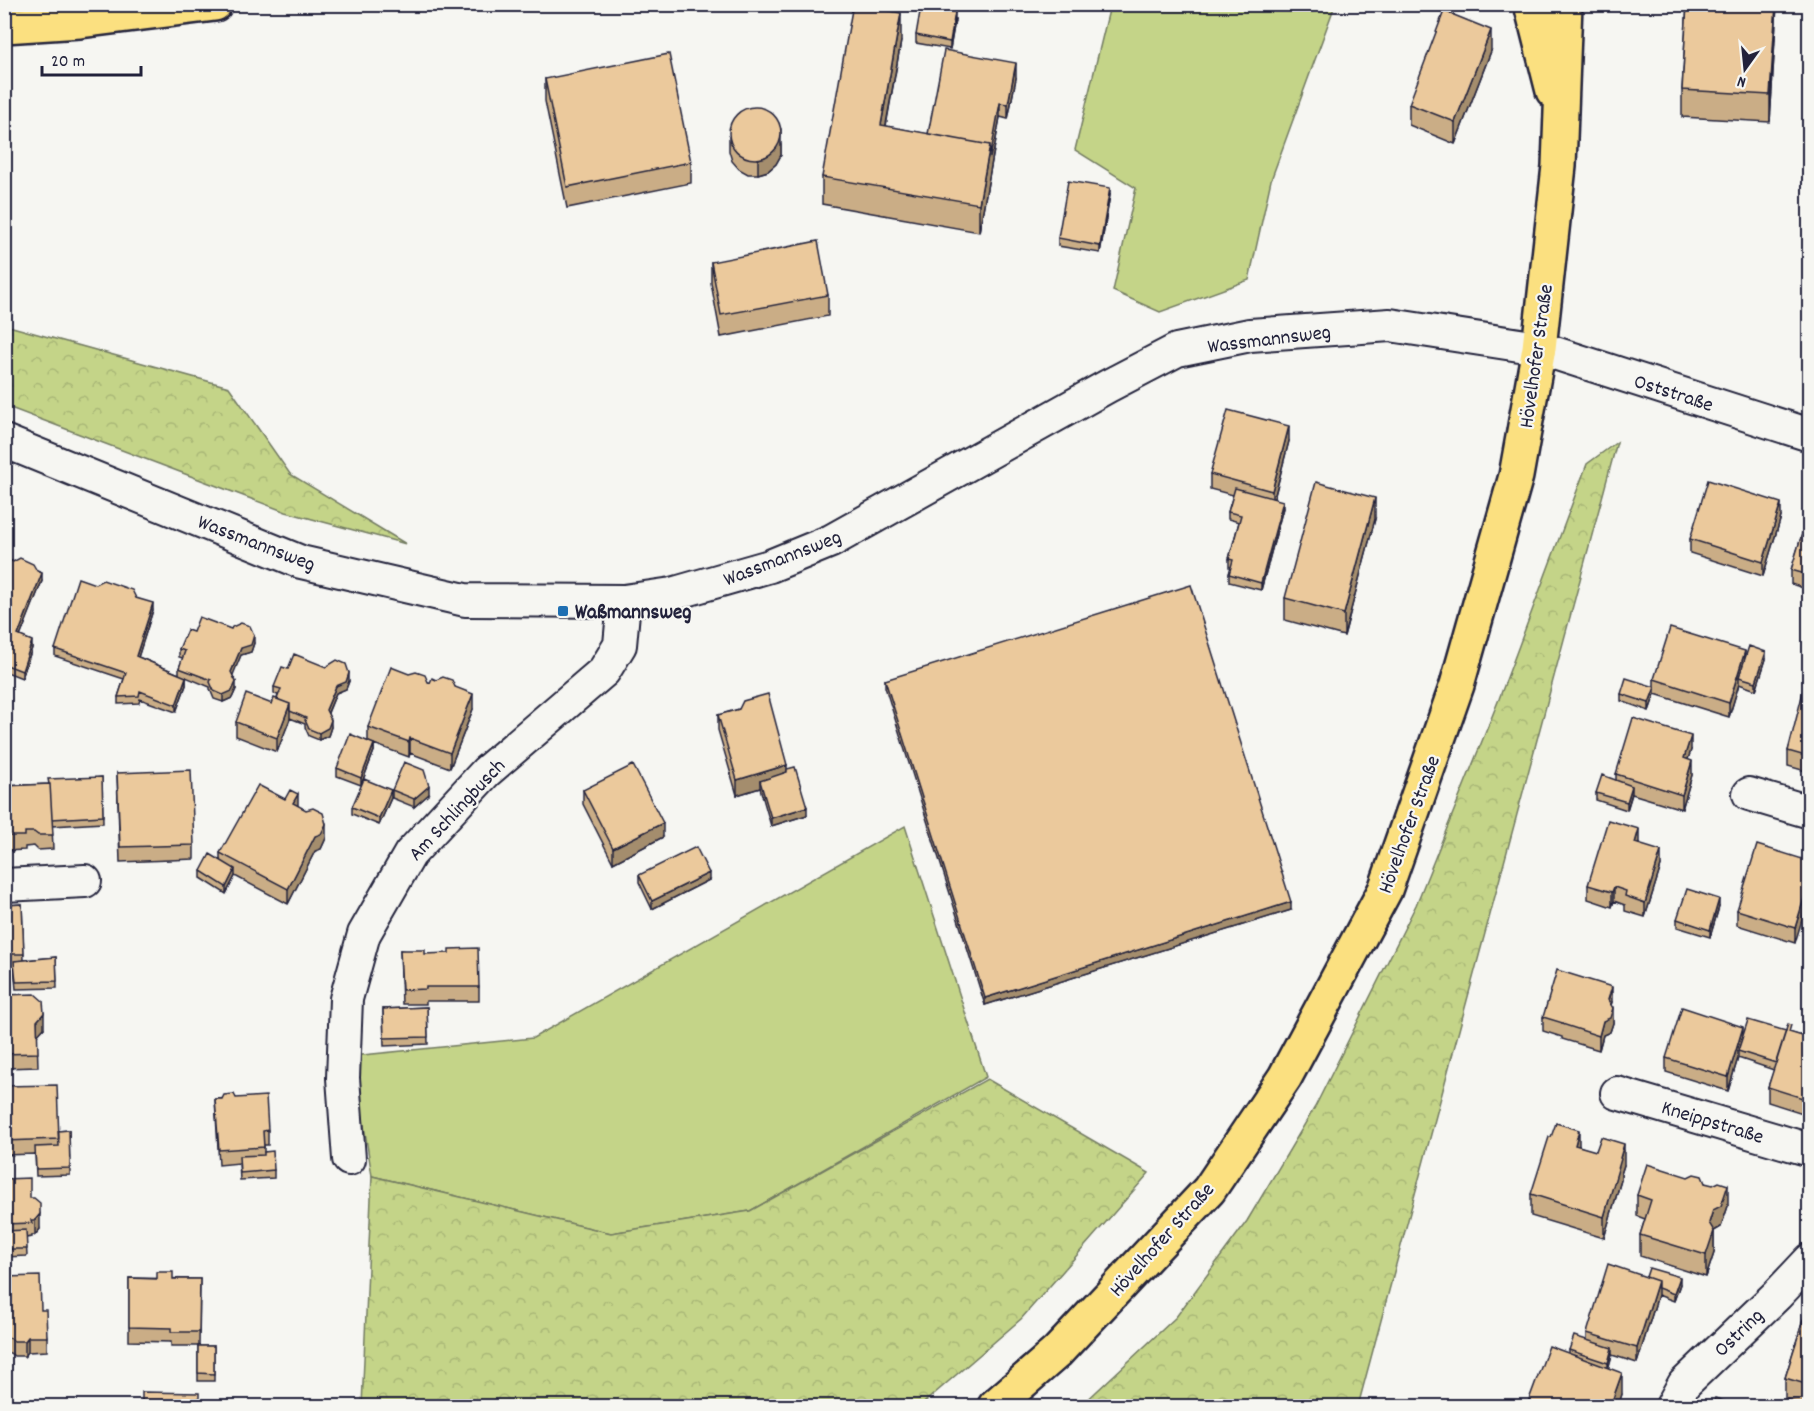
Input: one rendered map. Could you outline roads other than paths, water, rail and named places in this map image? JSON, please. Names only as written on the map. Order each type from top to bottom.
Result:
[{"type":"main road","points":[[4,26],[80,21],[215,4]]},
{"type":"main road","name":"Hövelhofer Straße","points":[[1531,4],[1562,122]]},
{"type":"main road","name":"Hövelhofer Straße","points":[[995,1407],[1057,1352],[1209,1190],[1285,1077],[1385,890],[1464,663],[1516,476],[1539,348],[1559,166],[1567,8]]},
{"type":"street","name":"Wassmannsweg","points":[[4,441],[301,562],[465,600],[624,601],[672,594],[713,584],[770,566],[822,545],[1177,350],[1250,335],[1390,325],[1539,348]]},
{"type":"street","name":"Oststraße","points":[[1539,348],[1809,435]]},
{"type":"street","name":"Am Schlingbusch","points":[[349,1159],[343,1078],[346,999],[364,934],[410,854],[486,772],[604,670],[620,645],[624,601]]},
{"type":"street","points":[[1749,794],[1809,812]]},
{"type":"street","points":[[4,885],[85,881]]},
{"type":"street","name":"Kneippstraße","points":[[1617,1093],[1809,1150]]},
{"type":"street","name":"Ostring","points":[[1672,1407],[1684,1384],[1777,1295],[1809,1260]]},
{"type":"place","name":"Waßmannsweg","points":[[563,611]]}]
